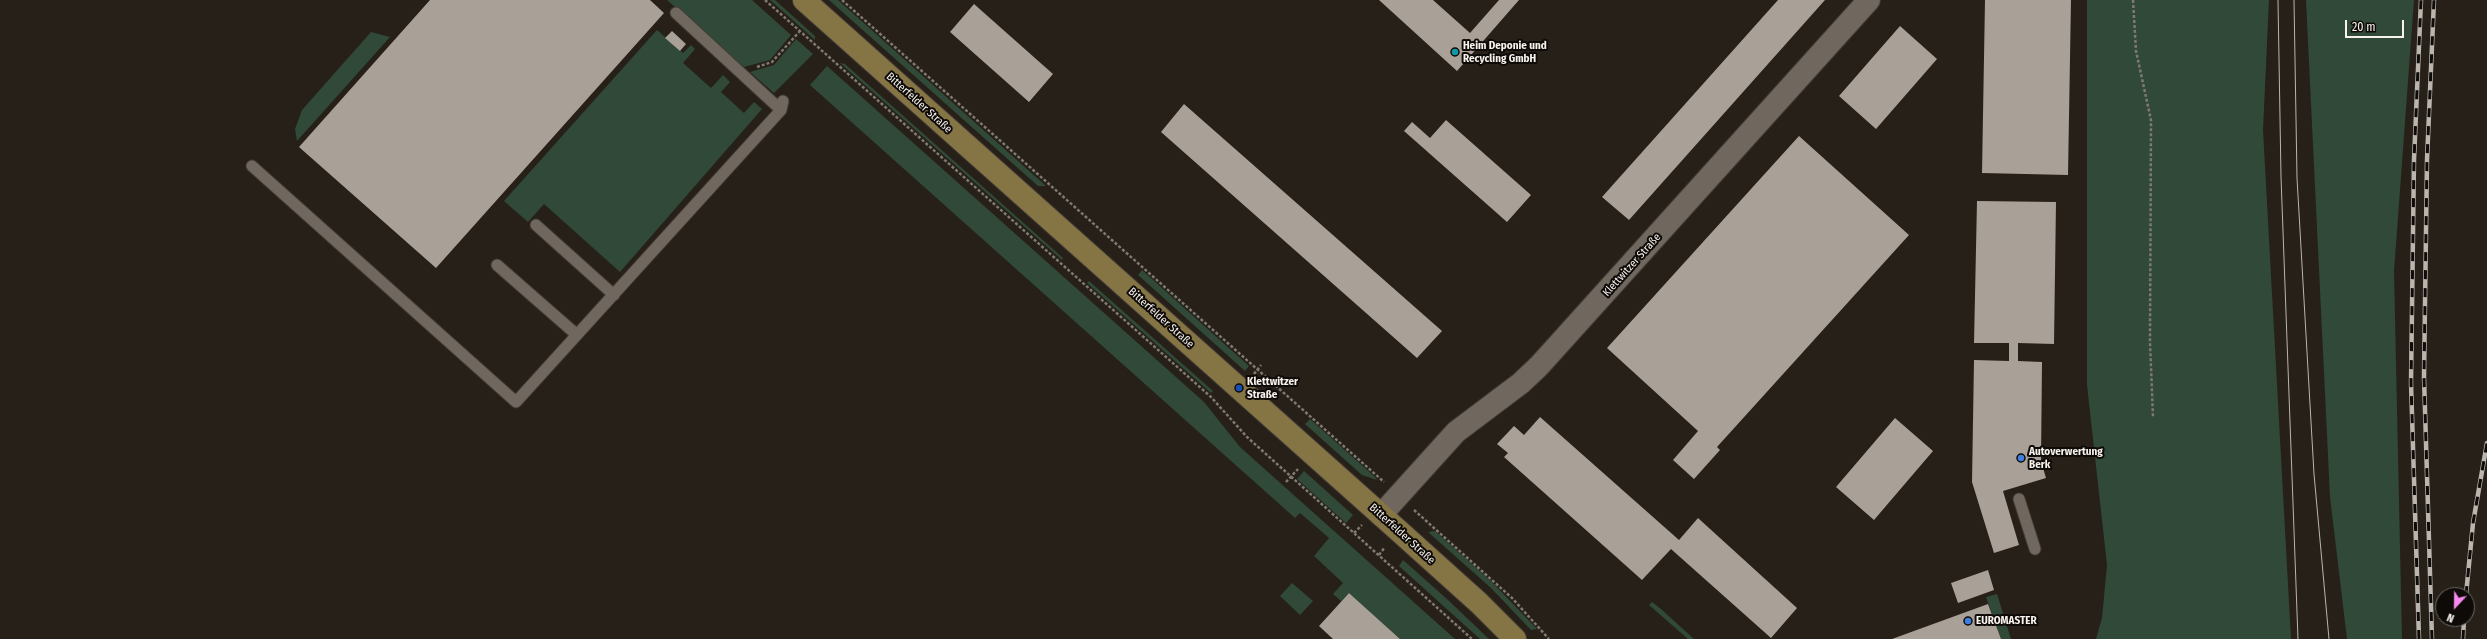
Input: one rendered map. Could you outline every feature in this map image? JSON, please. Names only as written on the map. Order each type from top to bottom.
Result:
[{"type":"main road","name":"Bitterfelder Straße","points":[[804,0],[1479,603],[1515,639]]},
{"type":"street","name":"Klettwitzer Straße","points":[[1381,515],[1456,432],[1521,383],[1539,366],[1869,0]]},
{"type":"lane","points":[[252,166],[516,402],[614,295],[782,105],[740,72],[676,13]]},
{"type":"lane","points":[[536,226],[614,295]]},
{"type":"lane","points":[[497,265],[577,336]]},
{"type":"lane","points":[[2019,499],[2035,549]]},
{"type":"path","points":[[765,0],[1211,397],[1247,437],[1472,639]]},
{"type":"path","points":[[842,0],[1258,368],[1384,482]]},
{"type":"path","points":[[2133,0],[2136,51],[2151,120],[2150,342],[2153,417]]},
{"type":"path","points":[[740,72],[772,62],[800,31]]},
{"type":"path","points":[[1252,376],[1261,366]]},
{"type":"path","points":[[1286,482],[1300,467]]},
{"type":"path","points":[[1413,508],[1512,598],[1549,639]]},
{"type":"green space","points":[[667,0],[752,0],[791,35],[770,60],[744,67]]},
{"type":"green space","points":[[770,0],[775,0],[815,36],[815,40]]},
{"type":"green space","points":[[829,0],[838,0],[1046,186],[1038,186]]},
{"type":"green space","points":[[2087,0],[2269,0],[2263,130],[2291,639],[2096,639],[2102,618],[2107,565],[2087,385]]},
{"type":"green space","points":[[2306,0],[2414,0],[2394,271],[2402,639],[2347,639],[2330,497]]},
{"type":"green space","points":[[657,30],[683,53],[691,45],[695,49],[683,63],[711,88],[723,75],[730,82],[721,92],[744,113],[754,102],[762,109],[620,272],[544,204],[528,222],[504,201]]},
{"type":"green space","points":[[371,32],[390,37],[297,141],[295,129],[302,110]]},
{"type":"green space","points":[[796,39],[813,54],[774,93],[750,72],[774,65]]},
{"type":"green space","points":[[840,63],[845,64],[1063,258],[1062,260]]},
{"type":"green space","points":[[827,66],[1204,402],[1240,447],[1455,639],[1400,639],[1349,593],[1341,601],[1333,594],[1343,583],[1314,556],[1329,538],[1300,513],[1295,518],[810,85]]},
{"type":"green space","points":[[1142,270],[1249,366],[1245,371],[1138,275]]},
{"type":"green space","points":[[1089,281],[1213,391],[1211,393],[1087,283]]},
{"type":"green space","points":[[1310,419],[1377,480],[1362,475],[1305,424]]},
{"type":"green space","points":[[1304,471],[1353,515],[1346,523],[1297,479]]},
{"type":"green space","points":[[1435,531],[1491,581],[1537,629],[1531,630],[1491,588],[1428,532]]},
{"type":"green space","points":[[1403,560],[1489,639],[1480,639],[1399,566]]},
{"type":"green space","points":[[1292,583],[1313,601],[1300,615],[1280,596]]},
{"type":"green space","points":[[1997,594],[2011,639],[2001,639],[1986,597]]},
{"type":"green space","points":[[1652,602],[1694,639],[1688,639],[1649,605]]},
{"type":"building","points":[[430,0],[650,0],[664,13],[436,268],[299,147]]},
{"type":"building","name":"Heim Deponie und Recycling GmbH","points":[[1379,0],[1433,0],[1470,33],[1499,0],[1519,0],[1457,71]]},
{"type":"building","points":[[1778,0],[1825,0],[1629,220],[1602,197]]},
{"type":"building","points":[[1985,0],[2071,0],[2068,175],[1982,173]]},
{"type":"building","points":[[974,4],[1053,74],[1029,102],[950,32]]},
{"type":"building","points":[[1900,26],[1937,59],[1876,129],[1839,96]]},
{"type":"building","points":[[672,31],[686,44],[680,51],[665,38]]},
{"type":"building","points":[[1184,104],[1442,331],[1417,358],[1161,132]]},
{"type":"building","points":[[1446,120],[1531,195],[1507,222],[1404,131],[1412,122],[1430,138]]},
{"type":"building","points":[[1799,136],[1909,235],[1717,447],[1720,450],[1694,479],[1673,460],[1698,431],[1607,348]]},
{"type":"building","points":[[1977,201],[2056,202],[2054,344],[2018,343],[2018,361],[2042,362],[2041,461],[2046,478],[2003,491],[2019,545],[1994,553],[1972,482],[1974,360],[2009,361],[2009,343],[1974,343]]},
{"type":"building","points":[[1540,417],[1679,540],[1698,518],[1797,608],[1771,638],[1671,549],[1642,580],[1504,457],[1508,453],[1497,444],[1514,426],[1524,435]]},
{"type":"building","points":[[1895,418],[1933,451],[1874,520],[1836,487]]},
{"type":"building","points":[[1988,570],[1994,590],[1958,603],[1951,583]]},
{"type":"building","points":[[1349,593],[1400,639],[1333,639],[1319,626]]},
{"type":"building","name":"EUROMASTER","points":[[1988,604],[2001,639],[1892,639]]},
{"type":"tram line","points":[[2278,0],[2281,177],[2298,639]]},
{"type":"tram line","points":[[2294,0],[2297,178],[2314,474],[2329,639]]},
{"type":"railway","points":[[2419,639],[2411,383],[2414,160],[2421,0]]},
{"type":"railway","points":[[2432,639],[2424,377],[2427,160],[2434,0]]},
{"type":"railway","points":[[2467,587],[2473,523],[2487,443]]},
{"type":"railway","points":[[2463,639],[2464,627]]},
{"type":"place","name":"Heim Deponie und Recycling GmbH","points":[[1455,52]]},
{"type":"place","name":"Klettwitzer Straße","points":[[1239,388]]},
{"type":"place","name":"Autoverwertung Berk","points":[[2021,458]]},
{"type":"place","name":"EUROMASTER","points":[[1968,621]]}]
